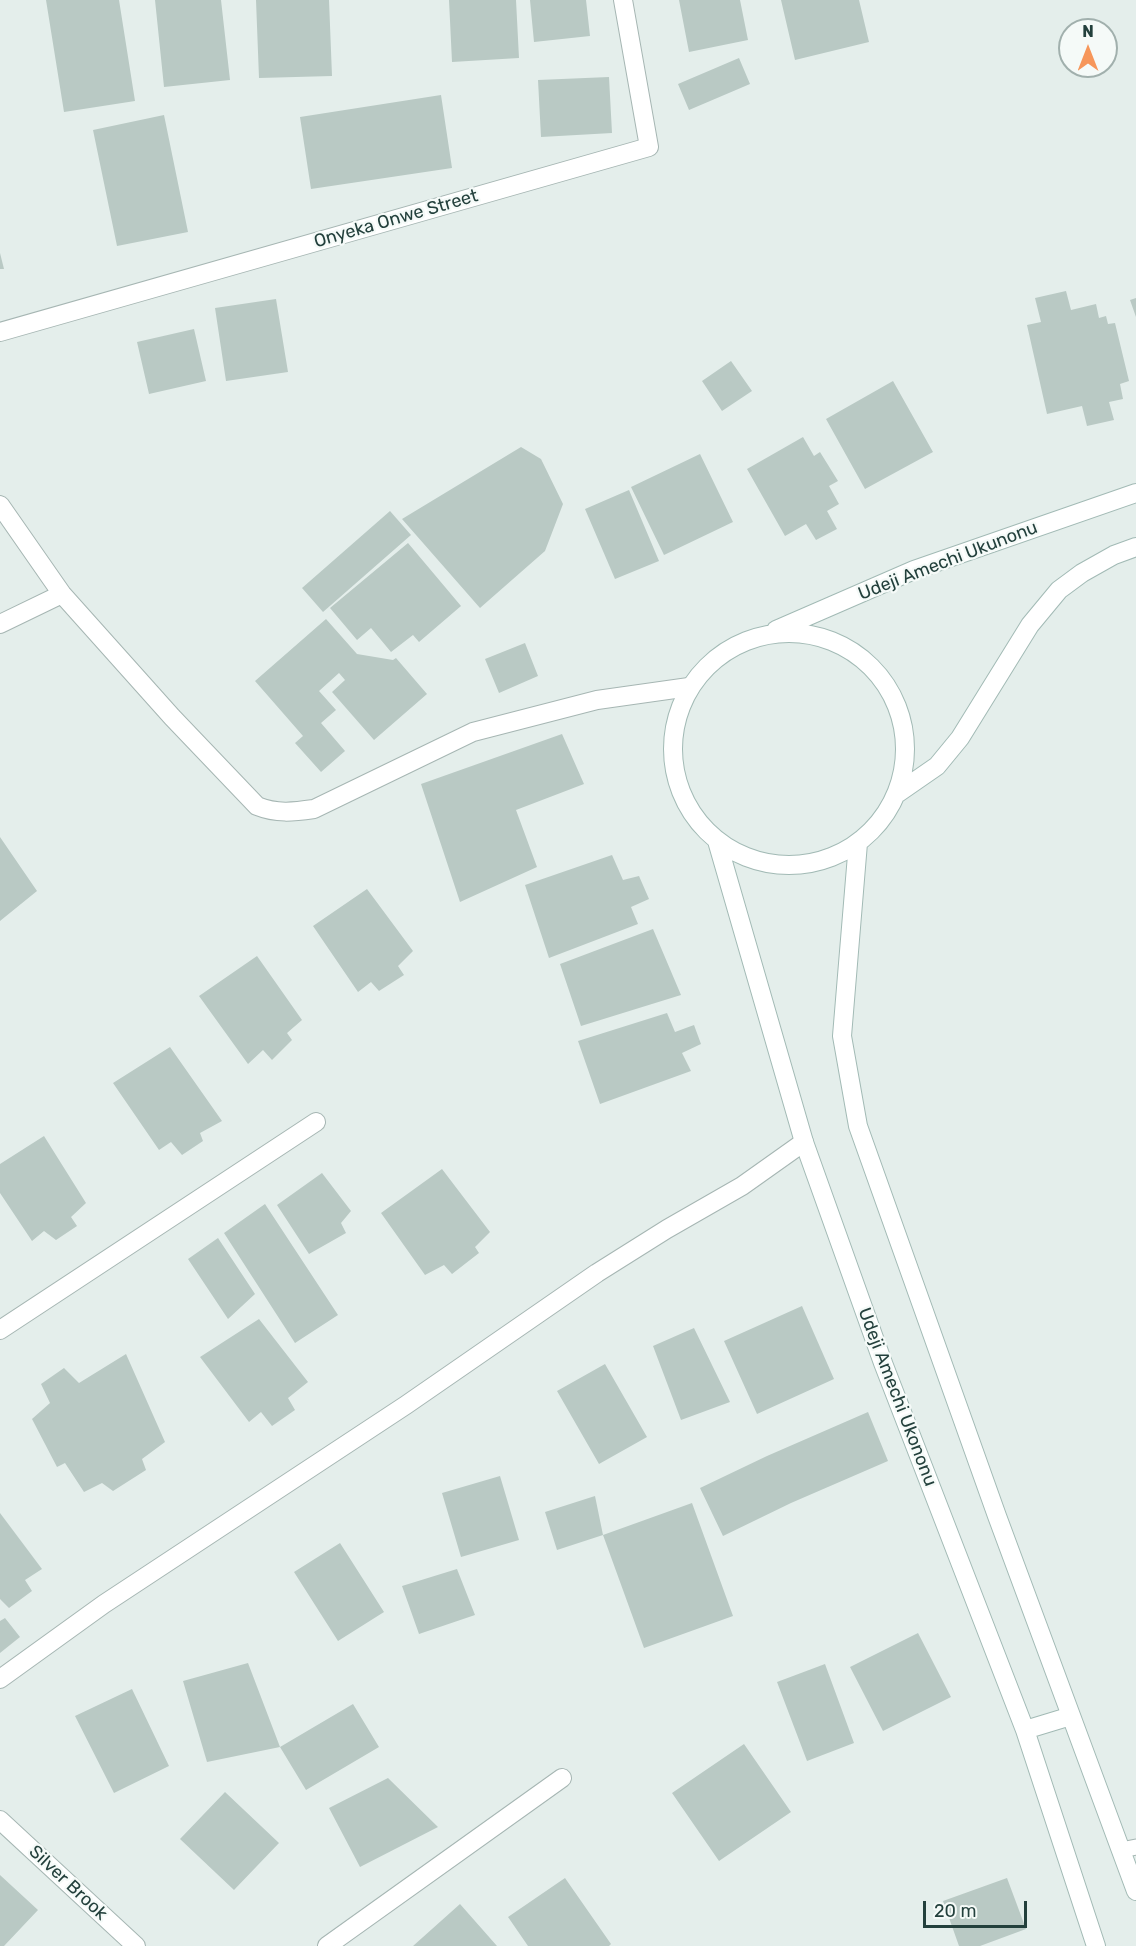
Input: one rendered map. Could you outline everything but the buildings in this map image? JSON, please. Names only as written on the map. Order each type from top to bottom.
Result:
[{"type":"main road","name":"Onyeka Onwe Street","points":[[0,332],[649,147],[623,0]]},
{"type":"main road","name":"Udeji Amechi Ukunonu","points":[[764,635],[914,570],[1136,493]]},
{"type":"main road","points":[[0,505],[62,594],[172,717],[257,806],[271,812],[314,809],[473,732],[597,700],[690,687]]},
{"type":"main road","points":[[898,793],[937,766],[960,738],[1030,625],[1059,590],[1082,573],[1114,555],[1136,548]]},
{"type":"main road","points":[[0,624],[62,594]]},
{"type":"main road","points":[[800,633],[835,642],[865,661],[889,688],[903,721],[906,757],[898,793],[888,812],[858,843],[825,860],[787,866],[750,859],[717,842],[693,817],[678,786],[672,752],[676,718],[690,687],[710,663],[735,646],[764,635],[800,633]]},
{"type":"main road","name":"Udeji Amechi Ukononu","points":[[717,842],[804,1142],[883,1363],[1025,1730],[1096,1946]]},
{"type":"main road","points":[[858,843],[842,1036],[858,1126],[1071,1716],[1128,1848],[1136,1891]]},
{"type":"main road","points":[[0,1329],[316,1122]]},
{"type":"main road","points":[[0,1679],[104,1604],[406,1405],[597,1273],[666,1229],[742,1186],[804,1142]]},
{"type":"main road","points":[[1025,1730],[1071,1716]]},
{"type":"main road","points":[[327,1946],[562,1778]]},
{"type":"main road","name":"Silver Brook","points":[[0,1820],[136,1946]]}]
